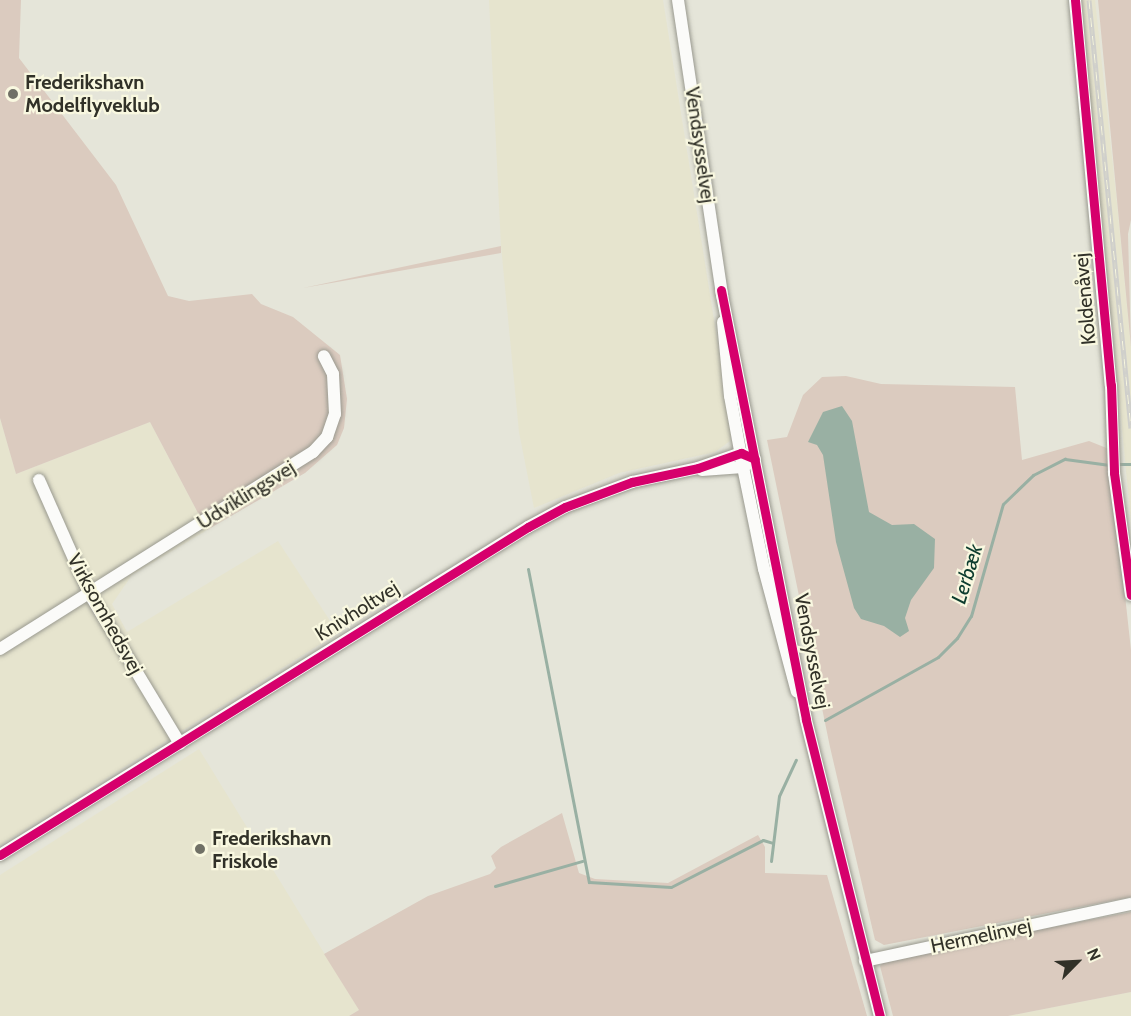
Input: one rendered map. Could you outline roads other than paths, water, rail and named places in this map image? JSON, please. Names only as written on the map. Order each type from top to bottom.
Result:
[{"type":"street","name":"Vendsysselvej","points":[[678,0],[721,290],[806,720]]},
{"type":"street","name":"Koldenåvej","points":[[1075,0],[1105,319],[1114,473],[1131,595]]},
{"type":"street","name":"Vendsysselvej","points":[[721,290],[730,396],[764,569],[806,720],[880,1016]]},
{"type":"street","name":"Udviklingsvej","points":[[0,649],[313,452],[327,438],[335,414],[333,374],[324,356]]},
{"type":"street","points":[[741,453],[755,459]]},
{"type":"street","name":"Knivholtvej","points":[[0,855],[528,527],[599,493],[698,468],[741,453]]},
{"type":"street","points":[[743,467],[755,459]]},
{"type":"street","name":"Knivholtvej","points":[[698,468],[743,467]]},
{"type":"street","name":"Virksomhedsvej","points":[[39,480],[89,593],[180,744]]},
{"type":"street","name":"Hermelinvej","points":[[865,961],[1131,904]]},
{"type":"waterway","name":"Lerbæk","points":[[825,720],[938,657],[957,638],[971,616],[1003,504],[1033,475],[1065,459],[1110,465]]},
{"type":"waterway","name":"Lerbæk","points":[[1116,464],[1131,464]]},
{"type":"waterway","points":[[528,569],[589,882],[671,887],[763,840],[773,843]]},
{"type":"waterway","points":[[771,861],[779,796],[796,760]]},
{"type":"waterway","points":[[495,886],[582,861]]},
{"type":"railway","points":[[1089,0],[1131,428]]},
{"type":"place","name":"Frederikshavn Modelflyveklub","points":[[13,94]]},
{"type":"place","name":"Frederikshavn Friskole","points":[[200,849]]}]
